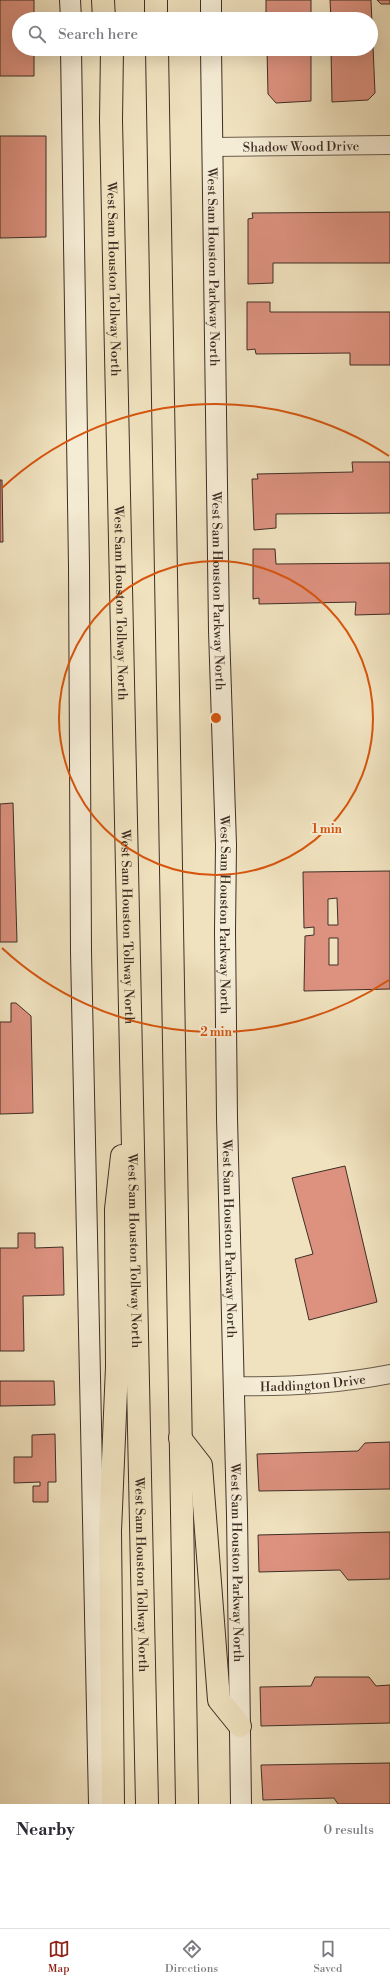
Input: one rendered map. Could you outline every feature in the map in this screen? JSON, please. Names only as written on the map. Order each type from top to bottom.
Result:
[{"type":"highway","points":[[103,0],[104,12]]},
{"type":"highway","points":[[112,0],[112,12]]},
{"type":"highway","points":[[156,0],[156,12]]},
{"type":"highway","points":[[106,56],[111,120]]},
{"type":"highway","name":"West Sam Houston Tollway North","points":[[112,56],[111,120],[147,1804]]},
{"type":"highway","points":[[157,56],[187,1804]]},
{"type":"highway","points":[[113,1804],[110,1531],[117,1367],[116,1209],[132,1077]]},
{"type":"highway","points":[[180,1438],[201,1465],[220,1700],[240,1726]]},
{"type":"main road","points":[[70,0],[71,12]]},
{"type":"main road","points":[[211,0],[211,12]]},
{"type":"main road","points":[[71,56],[79,566],[81,952],[99,1804]]},
{"type":"main road","name":"West Sam Houston Parkway North","points":[[211,56],[218,630],[226,845],[225,931],[227,1118],[235,1386],[241,1804]]},
{"type":"street","name":"Shadow Wood Drive","points":[[213,147],[390,145]]},
{"type":"street","name":"Haddington Drive","points":[[235,1386],[273,1387],[353,1381],[390,1374]]},
{"type":"building","points":[[0,0],[34,0],[34,12],[12,12],[12,56],[34,56],[34,76],[0,76]]},
{"type":"building","points":[[266,0],[311,0],[311,12],[266,12]]},
{"type":"building","points":[[330,0],[371,0],[372,12],[331,12]]},
{"type":"building","points":[[377,0],[390,0],[390,4],[381,4]]},
{"type":"building","points":[[267,56],[311,56],[311,101],[276,103],[268,94]]},
{"type":"building","points":[[331,56],[373,56],[375,93],[368,100],[332,102]]},
{"type":"building","points":[[0,136],[46,136],[46,237],[0,238]]},
{"type":"building","points":[[390,212],[390,263],[273,263],[273,283],[248,284],[248,219],[253,218],[252,213]]},
{"type":"building","points":[[247,302],[270,302],[270,312],[390,312],[390,365],[350,365],[350,353],[256,354],[255,349],[247,350]]},
{"type":"building","points":[[352,462],[390,462],[390,513],[276,514],[276,528],[254,530],[252,479],[258,479],[257,474],[353,472]]},
{"type":"building","points":[[0,480],[2,480],[3,542],[0,542]]},
{"type":"building","points":[[253,549],[275,549],[276,564],[390,563],[390,614],[355,615],[356,602],[259,604],[259,598],[253,599]]},
{"type":"building","points":[[13,803],[17,942],[0,942],[0,804]]},
{"type":"building","points":[[390,871],[390,989],[304,991],[305,936],[314,935],[314,927],[304,928],[303,872]],"holes":[[[337,898],[338,925],[328,925],[328,899]],[[329,938],[338,938],[338,965],[329,965]]]},
{"type":"building","points":[[11,1003],[16,1003],[31,1016],[33,1113],[0,1114],[0,1022],[11,1022]]},
{"type":"building","points":[[345,1166],[377,1302],[309,1320],[295,1259],[313,1254],[292,1178]]},
{"type":"building","points":[[18,1233],[35,1233],[35,1248],[63,1247],[64,1295],[23,1296],[24,1351],[0,1351],[0,1248],[18,1248]]},
{"type":"building","points":[[0,1381],[54,1381],[55,1405],[0,1406]]},
{"type":"building","points":[[55,1434],[56,1482],[48,1482],[48,1502],[33,1502],[33,1486],[40,1486],[40,1482],[14,1483],[14,1457],[32,1457],[32,1435]]},
{"type":"building","points":[[390,1442],[390,1489],[259,1491],[257,1454],[358,1451],[365,1443]]},
{"type":"building","points":[[390,1532],[390,1579],[348,1580],[340,1570],[259,1572],[258,1535]]},
{"type":"building","points":[[315,1677],[369,1677],[376,1686],[390,1685],[390,1723],[261,1726],[260,1687],[311,1686]]},
{"type":"building","points":[[390,1763],[390,1804],[338,1804],[334,1798],[263,1800],[261,1765]]}]
